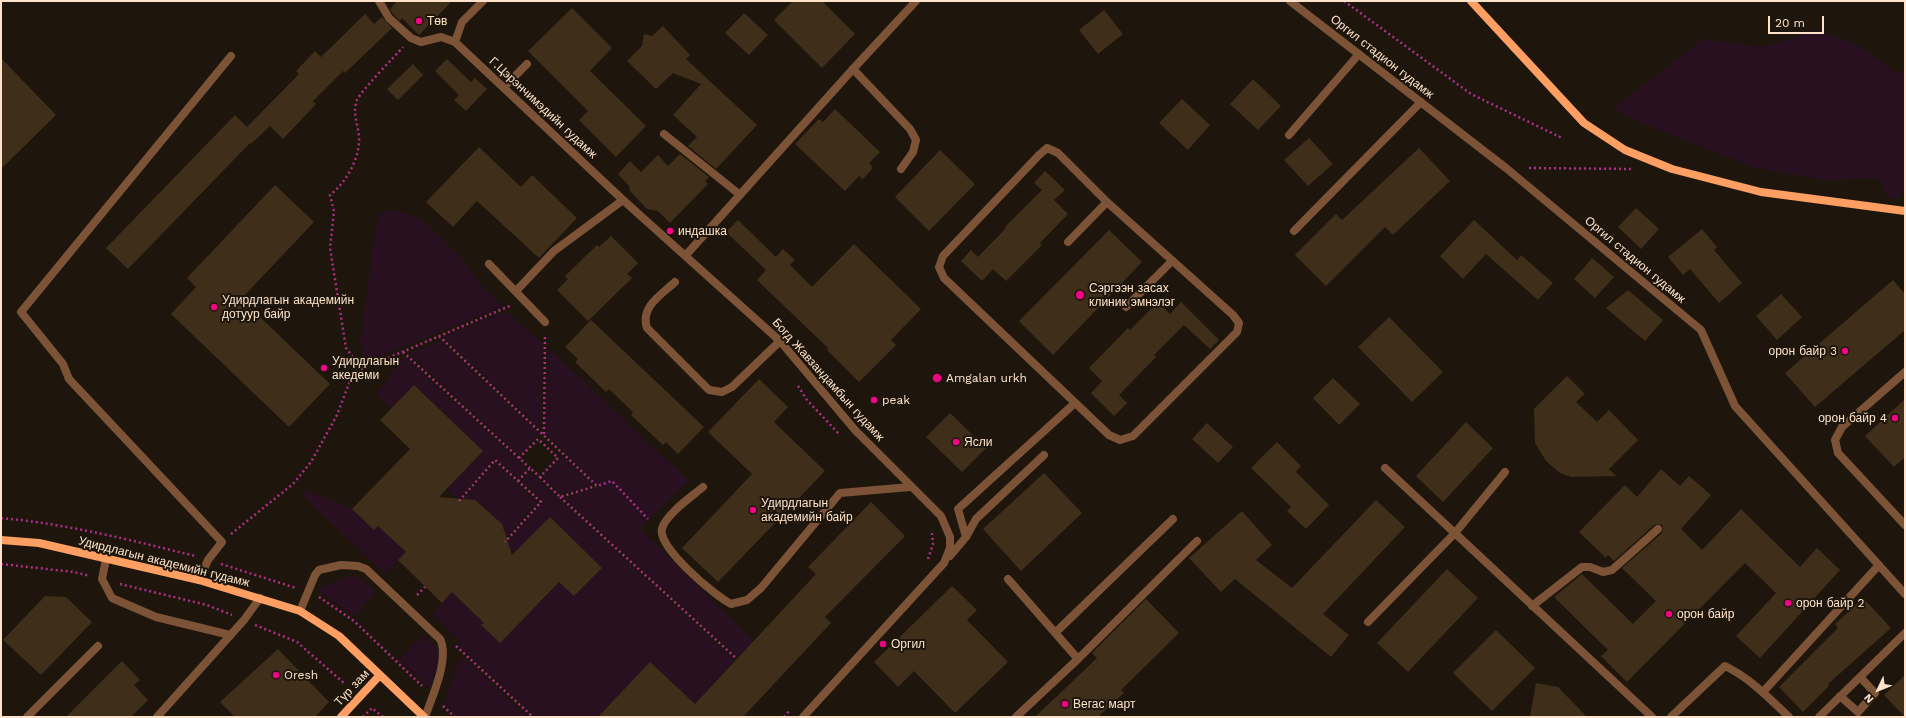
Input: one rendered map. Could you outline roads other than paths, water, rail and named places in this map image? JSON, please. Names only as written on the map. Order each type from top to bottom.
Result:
[{"type":"street","points":[[379,1],[389,18],[412,38],[422,42],[441,37],[455,42],[462,22],[483,1]]},
{"type":"street","points":[[686,255],[739,194],[916,1]]},
{"type":"street","name":"Оргил стадион гудамж","points":[[1290,1],[1506,168],[1701,330],[1735,406],[1905,594]]},
{"type":"street","points":[[1471,1],[1584,123],[1625,150],[1672,169],[1761,192],[1905,211]]},
{"type":"street","name":"Г.Цэрэнчимэдийн гудамж","points":[[455,42],[624,200],[686,255]]},
{"type":"street","points":[[1289,135],[1359,54]]},
{"type":"street","points":[[199,580],[208,560],[222,542],[69,379],[63,364],[21,312],[230,56]]},
{"type":"street","points":[[504,88],[527,64]]},
{"type":"street","points":[[853,69],[910,129],[916,140],[913,152],[901,170]]},
{"type":"street","points":[[1294,232],[1422,102]]},
{"type":"street","points":[[664,134],[739,194]]},
{"type":"street","points":[[1047,148],[1058,153],[1107,202],[1233,315],[1239,323],[1237,332],[1133,436],[1120,440],[1109,435],[944,278],[939,267],[943,256],[1039,154],[1047,148]]},
{"type":"street","points":[[516,291],[554,251],[624,200]]},
{"type":"street","points":[[1068,242],[1107,202]]},
{"type":"street","name":"Богд Жавзандамбын гудамж","points":[[686,255],[780,341],[854,430],[941,516],[947,528],[950,548],[944,563],[803,717]]},
{"type":"street","points":[[1126,307],[1172,261]]},
{"type":"street","points":[[490,264],[545,322]]},
{"type":"street","points":[[674,282],[647,310],[645,322],[651,333],[709,390],[722,392],[732,387],[780,341]]},
{"type":"street","points":[[1905,372],[1842,427],[1835,440],[1838,452],[1905,525]]},
{"type":"street","points":[[966,537],[958,509],[1075,403]]},
{"type":"street","points":[[944,563],[966,537],[976,519],[1044,455]]},
{"type":"street","points":[[1385,468],[1652,717]]},
{"type":"street","points":[[1368,622],[1455,533],[1505,472]]},
{"type":"street","points":[[703,488],[667,518],[661,530],[663,540],[670,550],[718,598],[731,604],[747,600],[761,588],[840,493],[910,487]]},
{"type":"street","points":[[1055,633],[1173,519]]},
{"type":"street","points":[[1532,606],[1582,567],[1590,567],[1603,572],[1612,570],[1658,529]]},
{"type":"street","name":"Удирдлагын академийн гудамж","points":[[1,540],[39,543],[199,580],[260,598],[300,612],[339,636],[424,717]]},
{"type":"street","points":[[1016,717],[1078,659],[1197,541]]},
{"type":"street","points":[[106,559],[102,579],[112,598],[156,616],[230,636]]},
{"type":"street","points":[[300,612],[315,575],[319,570],[349,565],[366,569],[407,606],[440,639],[444,645],[444,656],[433,696],[424,717]]},
{"type":"street","points":[[1763,692],[1880,565]]},
{"type":"street","points":[[1008,579],[1078,659]]},
{"type":"street","points":[[157,717],[244,620],[260,598]]},
{"type":"street","points":[[1819,717],[1905,633]]},
{"type":"street","points":[[27,717],[98,646]]},
{"type":"street","points":[[1671,717],[1725,666],[1736,671],[1763,692],[1788,717]]},
{"type":"street","name":"Түр зам","points":[[341,717],[380,675]]},
{"type":"street","points":[[1840,696],[1858,712],[1875,693],[1860,677]]},
{"type":"place","name":"Төв","points":[[419,21]]},
{"type":"place","name":"индашка","points":[[670,231]]},
{"type":"place","name":"Сэргээн засах клиник эмнэлэг","points":[[1080,295]]},
{"type":"place","name":"Удирдлагын академийн дотуур байр","points":[[214,307]]},
{"type":"place","name":"орон байр 3","points":[[1845,351]]},
{"type":"place","name":"Удирдлагын акедеми","points":[[324,368]]},
{"type":"place","name":"Amgalan urkh","points":[[937,378]]},
{"type":"place","name":"peak","points":[[874,400]]},
{"type":"place","name":"орон байр 4","points":[[1895,418]]},
{"type":"place","name":"Ясли","points":[[956,442]]},
{"type":"place","name":"Удирдлагын академийн байр","points":[[753,510]]},
{"type":"place","name":"орон байр 2","points":[[1788,603]]},
{"type":"place","name":"орон байр","points":[[1669,614]]},
{"type":"place","name":"Оргил","points":[[883,644]]},
{"type":"place","name":"Oresh","points":[[276,675]]},
{"type":"place","name":"Вегас март","points":[[1065,704]]}]
